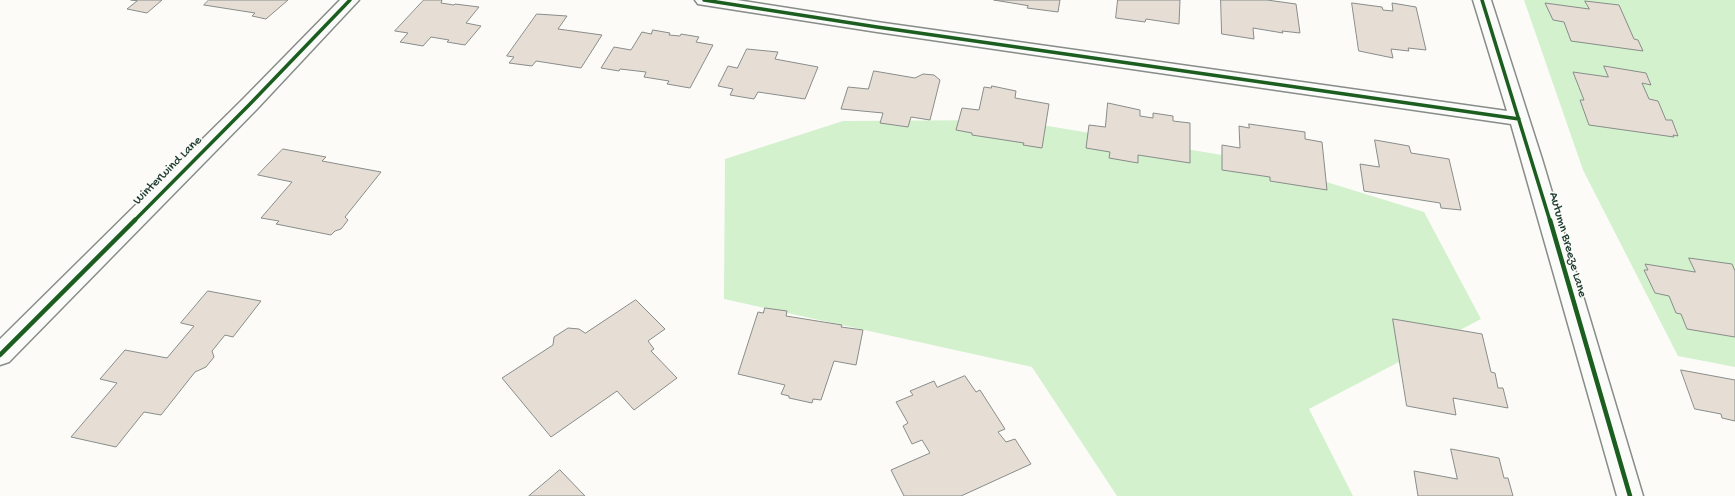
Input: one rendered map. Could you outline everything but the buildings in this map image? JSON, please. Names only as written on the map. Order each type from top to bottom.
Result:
[{"type":"street","name":"Winterwind Lane","points":[[0,355],[350,0]]},
{"type":"street","points":[[704,0],[877,27],[1520,119]]},
{"type":"street","name":"Autumn Breeze Lane","points":[[1482,0],[1520,119],[1630,496]]},
{"type":"green space","points":[[1524,0],[1735,0],[1735,367],[1678,356],[1583,170]]},
{"type":"green space","points":[[1012,120],[1258,161],[1424,212],[1481,319],[1309,409],[1353,496],[1117,496],[1032,367],[724,299],[725,159],[843,121]]},
{"type":"cycle path","points":[[0,355],[250,104],[350,0]]},
{"type":"cycle path","points":[[704,0],[877,27],[1519,119]]},
{"type":"cycle path","points":[[1482,0],[1532,159],[1630,496]]}]
